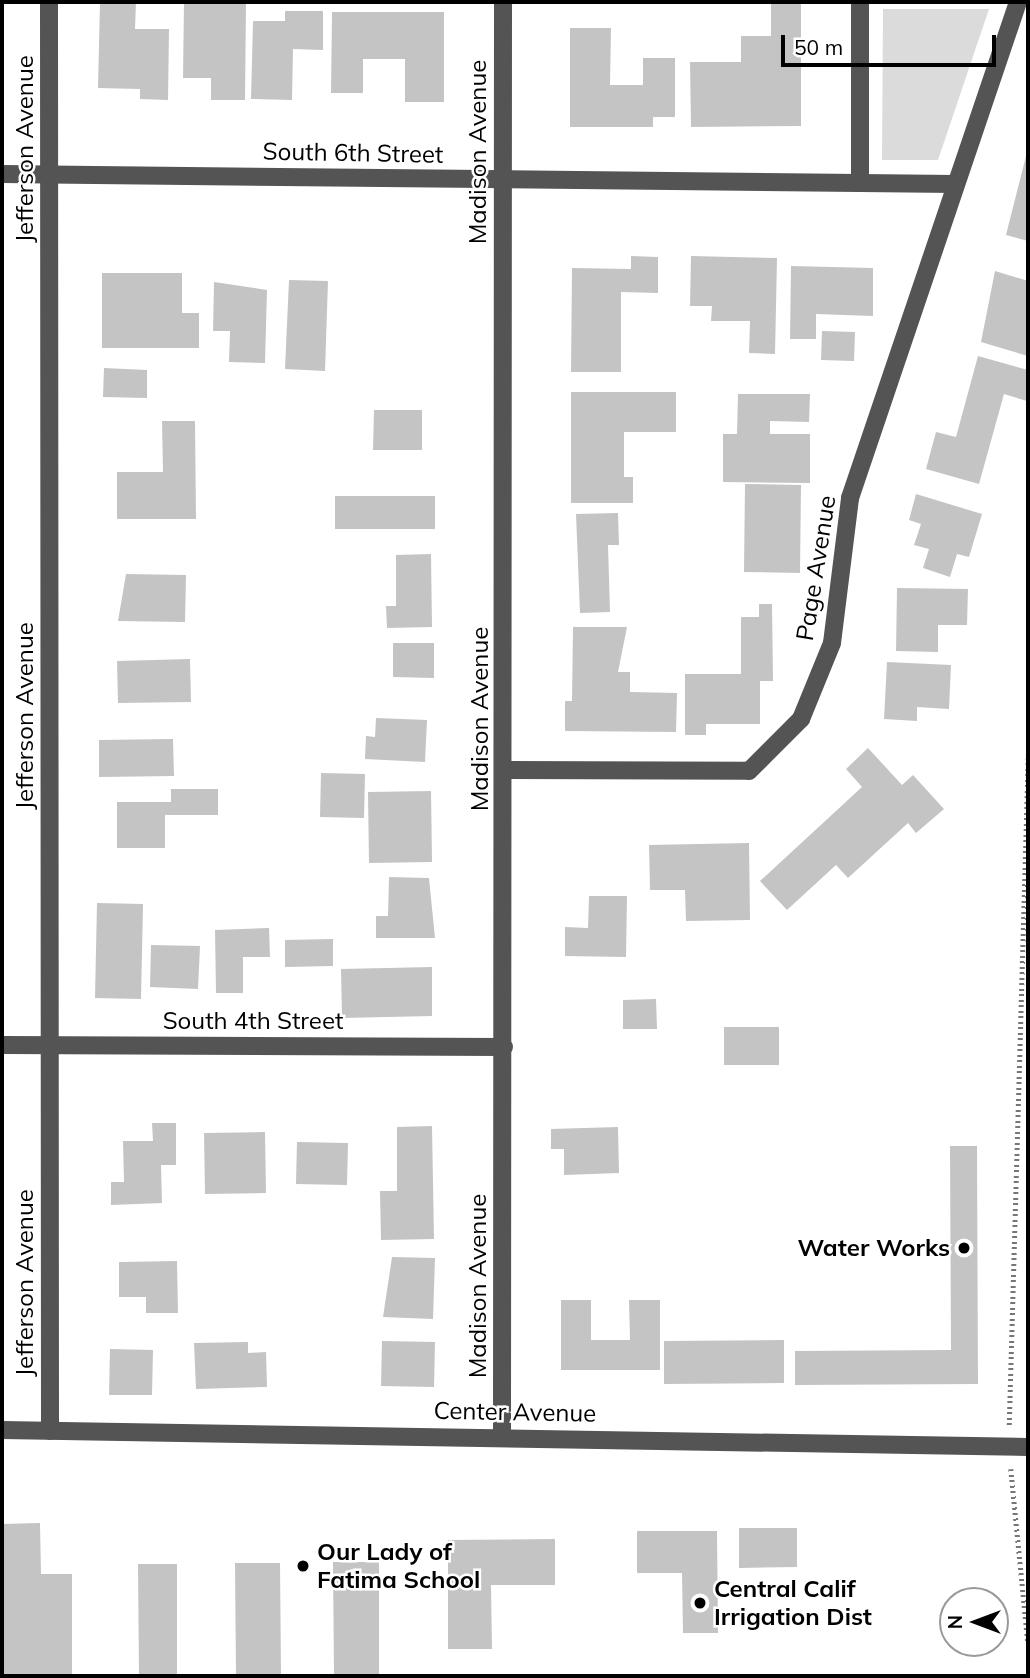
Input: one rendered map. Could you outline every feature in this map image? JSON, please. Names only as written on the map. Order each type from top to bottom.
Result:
[{"type":"street","name":"Jefferson Avenue","points":[[50,2],[50,1431]]},
{"type":"street","name":"Madison Avenue","points":[[502,1436],[505,769],[503,2]]},
{"type":"street","points":[[860,2],[860,183]]},
{"type":"street","name":"Page Avenue","points":[[505,769],[749,771],[801,719],[832,643],[850,498],[1018,2]]},
{"type":"street","name":"South 6th Street","points":[[2,174],[956,184]]},
{"type":"street","name":"South 4th Street","points":[[2,1045],[503,1047]]},
{"type":"street","name":"Center Avenue","points":[[2,1430],[502,1436],[1028,1447]]},
{"type":"path","points":[[1028,758],[1009,1447],[1028,1642]]},
{"type":"shaded area","points":[[883,9],[989,9],[938,160],[882,160]]},
{"type":"building","points":[[100,2],[136,2],[135,29],[169,29],[168,100],[140,99],[140,89],[98,88]]},
{"type":"building","points":[[184,2],[246,2],[245,100],[211,100],[211,78],[183,78]]},
{"type":"building","points":[[771,2],[801,2],[801,126],[691,127],[690,62],[741,62],[741,36],[771,36]]},
{"type":"building","points":[[285,11],[323,11],[323,50],[293,49],[292,100],[251,99],[253,21],[285,21]]},
{"type":"building","points":[[332,12],[444,12],[444,102],[405,102],[405,59],[363,59],[363,93],[331,93]]},
{"type":"building","points":[[570,28],[611,28],[610,85],[643,85],[643,58],[675,58],[675,117],[653,117],[653,127],[570,127]]},
{"type":"building","points":[[1028,152],[1028,241],[1006,235]]},
{"type":"building","points":[[631,256],[658,257],[658,293],[621,292],[621,372],[571,372],[572,268],[631,269]]},
{"type":"building","points":[[691,256],[777,258],[775,354],[749,353],[750,321],[711,321],[712,306],[690,306]]},
{"type":"building","points":[[791,266],[873,268],[873,316],[816,314],[816,339],[790,339]]},
{"type":"building","points":[[995,271],[1028,281],[1028,356],[981,342]]},
{"type":"building","points":[[102,273],[182,273],[182,313],[199,313],[199,348],[102,348]]},
{"type":"building","points":[[289,280],[328,281],[325,371],[285,369]]},
{"type":"building","points":[[214,282],[267,290],[265,363],[229,362],[230,331],[213,331]]},
{"type":"building","points":[[822,331],[855,332],[854,361],[821,360]]},
{"type":"building","points":[[978,356],[1028,370],[1027,401],[1004,394],[979,484],[926,469],[936,432],[956,437]]},
{"type":"building","points":[[104,368],[147,370],[147,398],[103,397]]},
{"type":"building","points":[[571,392],[676,392],[676,432],[624,432],[624,477],[633,477],[633,503],[571,503]]},
{"type":"building","points":[[738,394],[810,394],[809,422],[770,421],[770,434],[810,434],[810,483],[723,482],[723,434],[737,434]]},
{"type":"building","points":[[374,410],[422,410],[422,450],[373,450]]},
{"type":"building","points":[[162,421],[195,421],[196,519],[117,519],[117,472],[163,472]]},
{"type":"building","points":[[745,484],[801,485],[800,573],[744,572]]},
{"type":"building","points":[[916,494],[982,514],[969,557],[957,554],[950,577],[923,568],[929,549],[914,545],[921,524],[909,520]]},
{"type":"building","points":[[335,496],[435,496],[435,529],[335,529]]},
{"type":"building","points":[[618,513],[619,545],[608,545],[610,612],[580,613],[576,514]]},
{"type":"building","points":[[431,554],[432,627],[387,628],[386,606],[396,606],[396,555]]},
{"type":"building","points":[[126,574],[186,575],[185,622],[118,621]]},
{"type":"building","points":[[897,588],[968,589],[967,625],[938,625],[938,652],[896,651]]},
{"type":"building","points":[[759,604],[772,604],[773,681],[760,681],[760,724],[706,724],[706,735],[685,735],[685,674],[741,674],[741,617],[759,617]]},
{"type":"building","points":[[573,627],[627,627],[618,672],[630,672],[630,692],[677,693],[676,732],[565,731],[565,701],[572,701]]},
{"type":"building","points":[[393,643],[434,643],[434,678],[393,677]]},
{"type":"building","points":[[190,659],[191,702],[118,703],[117,661]]},
{"type":"building","points":[[887,662],[951,665],[949,709],[917,707],[917,721],[884,719]]},
{"type":"building","points":[[376,718],[427,720],[425,762],[365,759],[366,736],[375,737]]},
{"type":"building","points":[[173,739],[174,776],[99,777],[99,740]]},
{"type":"building","points":[[868,748],[902,785],[913,775],[944,809],[916,833],[908,823],[848,878],[836,865],[787,910],[760,881],[862,787],[846,769]]},
{"type":"building","points":[[321,773],[365,774],[364,818],[320,817]]},
{"type":"building","points":[[171,789],[218,789],[218,815],[165,815],[165,848],[117,848],[117,802],[171,802]]},
{"type":"building","points":[[431,791],[432,862],[369,863],[368,792]]},
{"type":"building","points":[[749,843],[750,920],[686,921],[685,890],[650,890],[649,845]]},
{"type":"building","points":[[389,877],[429,878],[435,938],[376,938],[376,916],[388,916]]},
{"type":"building","points":[[589,896],[627,896],[626,957],[565,956],[565,927],[588,928]]},
{"type":"building","points":[[97,903],[143,904],[141,999],[95,998]]},
{"type":"building","points":[[269,928],[270,957],[243,957],[243,993],[216,993],[215,930]]},
{"type":"building","points":[[333,939],[333,966],[285,967],[285,940]]},
{"type":"building","points":[[151,945],[200,946],[198,989],[150,987]]},
{"type":"building","points":[[432,967],[432,1016],[342,1018],[341,969]]},
{"type":"building","points":[[656,999],[657,1029],[623,1029],[623,1000]]},
{"type":"building","points":[[724,1027],[779,1027],[779,1065],[724,1065]]},
{"type":"building","points":[[152,1123],[176,1123],[176,1165],[161,1165],[162,1203],[111,1205],[111,1182],[124,1182],[123,1141],[153,1141]]},
{"type":"building","points":[[432,1126],[434,1239],[381,1240],[380,1191],[397,1191],[397,1127]]},
{"type":"building","points":[[618,1127],[619,1173],[564,1175],[564,1149],[551,1149],[551,1129]]},
{"type":"building","points":[[265,1132],[266,1193],[205,1194],[204,1133]]},
{"type":"building","points":[[297,1142],[348,1143],[347,1185],[296,1184]]},
{"type":"building","name":"Water Works","points":[[950,1146],[977,1146],[978,1384],[795,1385],[795,1351],[951,1350]]},
{"type":"building","points":[[392,1257],[435,1258],[433,1319],[383,1317]]},
{"type":"building","points":[[177,1261],[178,1313],[146,1313],[146,1297],[119,1297],[119,1262]]},
{"type":"building","points":[[561,1300],[591,1300],[591,1340],[630,1340],[629,1300],[660,1300],[660,1370],[561,1370]]},
{"type":"building","points":[[784,1340],[784,1383],[664,1384],[664,1341]]},
{"type":"building","points":[[382,1341],[435,1342],[434,1387],[381,1386]]},
{"type":"building","points":[[248,1342],[248,1353],[266,1352],[267,1387],[196,1389],[194,1343]]},
{"type":"building","points":[[110,1349],[153,1350],[152,1395],[109,1395]]},
{"type":"building","points":[[40,1523],[41,1574],[72,1574],[72,1676],[2,1676],[2,1524]]},
{"type":"building","name":"Central Calif Irrigation Dist","points":[[739,1528],[797,1528],[797,1567],[739,1568]]},
{"type":"building","name":"Central Calif Irrigation Dist","points":[[637,1531],[717,1531],[718,1633],[683,1633],[682,1573],[637,1573]]},
{"type":"building","points":[[555,1539],[555,1585],[491,1585],[492,1649],[448,1649],[448,1540]]},
{"type":"building","points":[[333,1562],[379,1562],[379,1676],[334,1676]]},
{"type":"building","points":[[235,1563],[280,1563],[281,1676],[236,1676]]},
{"type":"building","points":[[138,1564],[177,1564],[177,1676],[139,1676]]},
{"type":"place","name":"Water Works","points":[[964,1248]]},
{"type":"place","name":"Our Lady of Fatima School","points":[[303,1566]]},
{"type":"place","name":"Central Calif Irrigation Dist","points":[[700,1603]]}]
